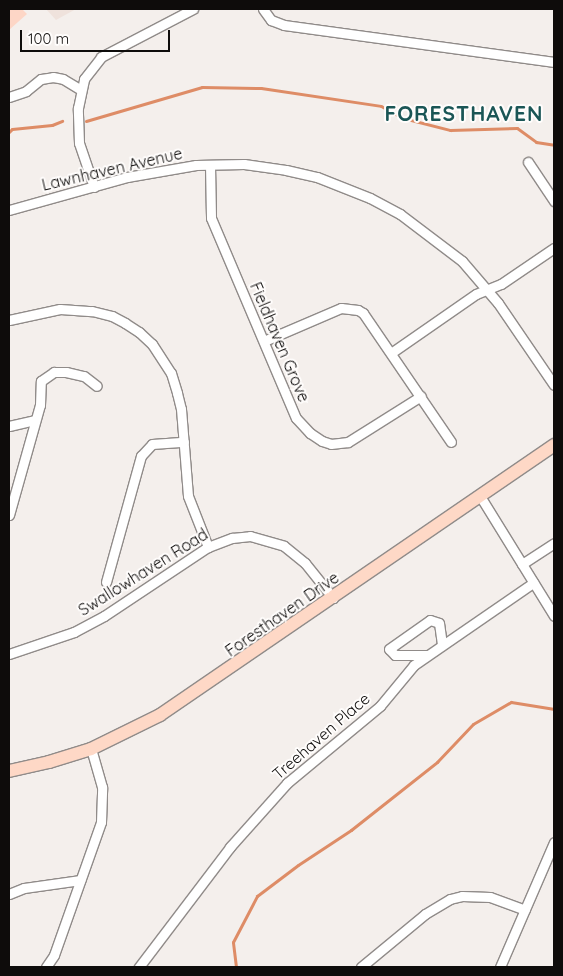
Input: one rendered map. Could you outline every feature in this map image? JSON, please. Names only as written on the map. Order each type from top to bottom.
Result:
[{"type":"street","points":[[94,187],[79,142],[78,108],[84,79],[101,57],[194,9]]},
{"type":"street","points":[[263,9],[271,20],[284,25],[554,62]]},
{"type":"street","points":[[9,97],[26,91],[41,79],[53,77],[63,79],[81,90]]},
{"type":"street","points":[[528,162],[554,201]]},
{"type":"street","name":"Lawnhaven Avenue","points":[[9,210],[155,171],[210,165],[244,164],[302,173],[370,198],[400,214],[439,241],[462,261],[486,288],[554,385]]},
{"type":"street","name":"Fieldhaven Grove","points":[[210,165],[211,218],[296,418],[310,433],[322,441],[331,444],[348,442],[421,396]]},
{"type":"street","points":[[390,353],[486,288],[501,284],[554,248]]},
{"type":"street","points":[[9,320],[43,311],[74,308],[112,316],[139,332],[162,358],[171,373],[181,409],[188,496],[198,526],[208,547]]},
{"type":"street","points":[[264,341],[341,308],[350,308],[363,313],[451,442]]},
{"type":"street","points":[[9,516],[34,420],[40,405],[40,385],[48,375],[54,372],[78,374],[87,377],[98,386]]},
{"type":"street","points":[[9,426],[34,420]]},
{"type":"street","points":[[106,582],[141,456],[152,444],[184,442]]},
{"type":"street","name":"Foresthaven Drive","points":[[9,771],[49,762],[92,748],[160,715],[554,445]]},
{"type":"street","points":[[480,496],[554,616]]},
{"type":"street","name":"Swallowhaven Road","points":[[9,654],[74,632],[104,616],[208,547],[232,538],[250,536],[284,546],[305,563],[333,598]]},
{"type":"street","points":[[522,564],[554,543]]},
{"type":"street","name":"Treehaven Place","points":[[139,967],[230,847],[287,783],[368,717],[414,665],[427,654],[533,583]]},
{"type":"street","points":[[427,654],[395,655],[389,649],[430,620],[435,620],[439,623],[442,645]]},
{"type":"street","points":[[46,967],[54,955],[103,811],[102,787],[92,748]]},
{"type":"street","points":[[500,967],[554,842]]},
{"type":"street","points":[[9,894],[24,888],[80,880]]},
{"type":"street","points":[[361,967],[425,914],[450,899],[469,895],[490,897],[525,910]]},
{"type":"shaded area","points":[[9,9],[22,9],[27,14],[9,30]]},
{"type":"shaded area","points":[[46,9],[76,9],[56,20]]},
{"type":"waterway","points":[[86,121],[202,87],[261,88],[381,106],[403,118],[450,130],[517,128],[536,142],[554,145]]},
{"type":"waterway","points":[[9,132],[12,129],[52,125],[62,121]]},
{"type":"waterway","points":[[236,967],[233,942],[257,896],[298,865],[351,830],[437,762],[473,724],[511,702],[554,709]]},
{"type":"district","name":"FORESTHAVEN","points":[[464,113]]}]
